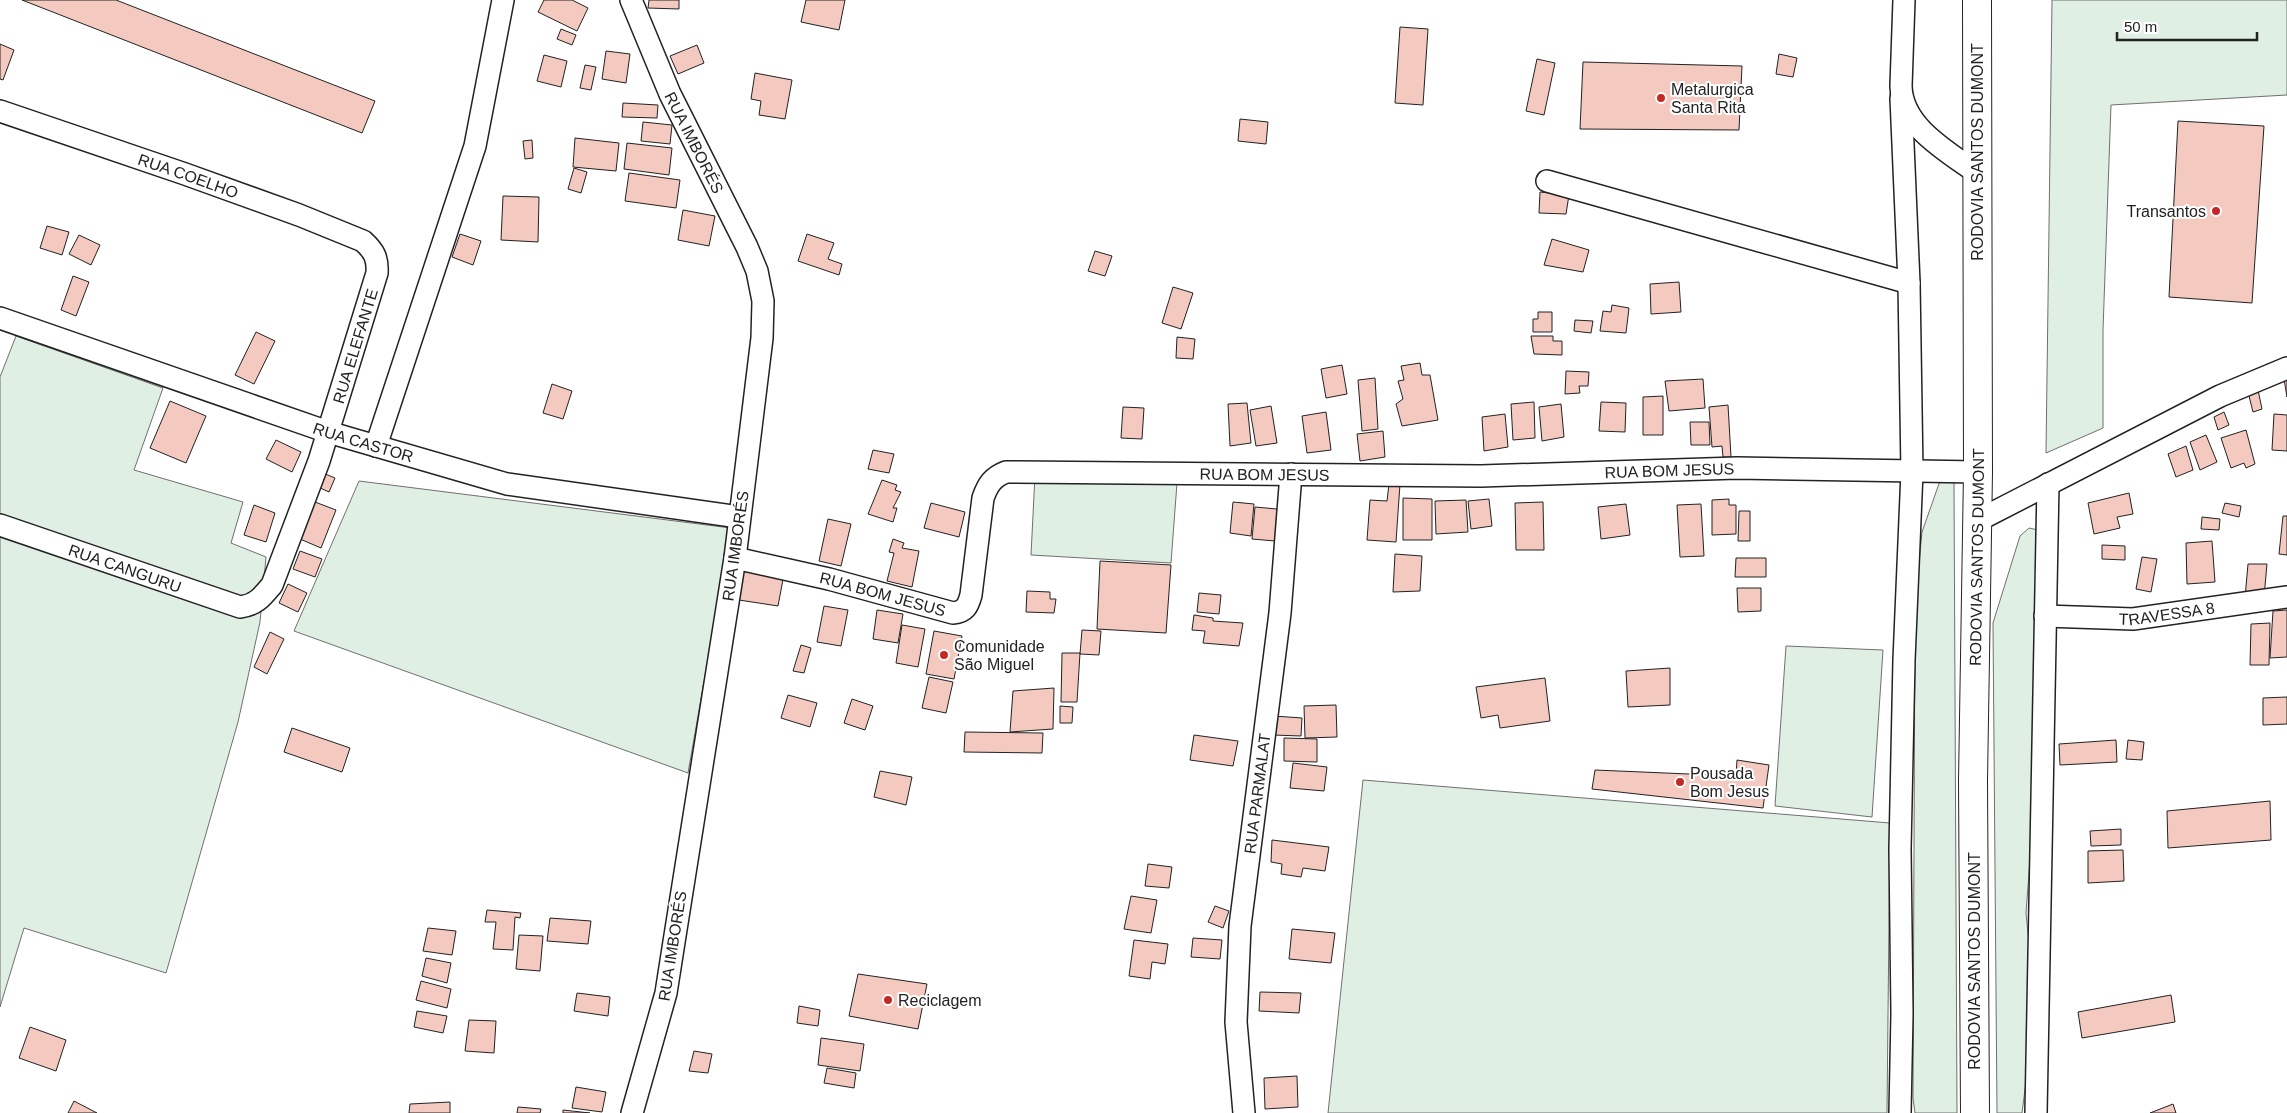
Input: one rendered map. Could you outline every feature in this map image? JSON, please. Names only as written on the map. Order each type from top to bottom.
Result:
[{"type":"highway","name":"RODOVIA SANTOS DUMONT","points":[[1975,1113],[1973,781],[1978,472],[1977,0]]},
{"type":"street","points":[[376,446],[475,146],[503,0]]},
{"type":"street","name":"RUA IMBORÉS","points":[[631,0],[670,94],[757,271],[763,300],[762,338],[734,558],[666,993],[632,1113]]},
{"type":"street","points":[[1900,1113],[1902,1014],[1900,849],[1904,660],[1912,472],[1909,283],[1901,98],[1904,0]]},
{"type":"street","points":[[1901,98],[1905,109],[1925,134],[1977,173]]},
{"type":"street","name":"RUA COELHO","points":[[0,111],[299,215],[362,241],[371,248]]},
{"type":"street","points":[[1547,181],[1909,283]]},
{"type":"street","name":"RUA ELEFANTE","points":[[251,606],[262,598],[272,585],[328,432],[377,273],[378,263],[371,248]]},
{"type":"street","name":"RUA CASTOR","points":[[0,318],[328,432],[506,484],[739,517]]},
{"type":"street","points":[[1977,521],[2220,396],[2287,368]]},
{"type":"street","name":"RUA BOM JESUS","points":[[734,558],[828,579],[953,613],[960,612],[969,604],[983,498],[991,480],[1006,472],[1481,476],[1736,468],[1978,472]]},
{"type":"street","name":"RUA PARMALAT","points":[[1244,1113],[1236,1022],[1236,971],[1240,926],[1280,613],[1291,474]]},
{"type":"street","points":[[2036,1113],[2048,484]]},
{"type":"street","name":"RUA CANGURU","points":[[0,525],[240,607],[251,606]]},
{"type":"street","name":"TRAVESSA 8","points":[[2045,616],[2133,619],[2287,597]]},
{"type":"green space","points":[[2052,0],[2287,0],[2287,95],[2111,105],[2103,330],[2103,428],[2046,453]]},
{"type":"green space","points":[[16,336],[163,388],[134,470],[243,502],[231,543],[266,557],[260,622],[238,722],[166,973],[24,928],[0,1007],[0,377]]},
{"type":"green space","points":[[1035,475],[1177,483],[1171,563],[1031,555]]},
{"type":"green space","points":[[1941,478],[1954,481],[1957,1113],[1915,1113],[1913,1098],[1915,604],[1922,532]]},
{"type":"green space","points":[[359,481],[731,528],[688,773],[294,631]]},
{"type":"green space","points":[[2029,528],[2038,530],[2031,846],[2026,913],[2031,963],[2029,1058],[2022,1113],[1997,1113],[1993,623],[2020,536]]},
{"type":"green space","points":[[1786,646],[1883,650],[1872,817],[1775,806]]},
{"type":"green space","points":[[1363,780],[1890,823],[1887,1113],[1328,1113]]},
{"type":"building","points":[[22,0],[116,0],[375,101],[362,133]]},
{"type":"building","points":[[544,0],[572,0],[588,8],[577,31],[538,12]]},
{"type":"building","points":[[649,0],[679,0],[679,9],[648,8]]},
{"type":"building","points":[[806,0],[845,0],[839,30],[801,22]]},
{"type":"building","points":[[1400,27],[1428,29],[1423,105],[1395,103]]},
{"type":"building","points":[[561,29],[576,35],[572,45],[557,39]]},
{"type":"building","points":[[0,44],[14,50],[3,80],[0,79]]},
{"type":"building","points":[[697,45],[704,63],[678,74],[670,56]]},
{"type":"building","points":[[606,51],[630,54],[626,83],[602,79]]},
{"type":"building","points":[[1779,54],[1797,58],[1793,77],[1776,74]]},
{"type":"building","points":[[544,55],[567,61],[561,87],[537,81]]},
{"type":"building","points":[[1537,59],[1555,63],[1544,115],[1526,111]]},
{"type":"building","name":"Metalurgica Santa Rita","points":[[1583,62],[1742,66],[1739,130],[1580,129]]},
{"type":"building","points":[[585,65],[596,67],[591,90],[580,88]]},
{"type":"building","points":[[755,73],[792,80],[785,119],[759,115],[761,101],[751,99]]},
{"type":"building","points":[[623,103],[658,105],[657,118],[622,117]]},
{"type":"building","points":[[1240,119],[1268,122],[1266,144],[1238,141]]},
{"type":"building","name":"Transantos","points":[[2178,121],[2264,126],[2252,303],[2169,297]]},
{"type":"building","points":[[643,122],[672,125],[670,144],[641,141]]},
{"type":"building","points":[[575,138],[619,143],[616,171],[573,167]]},
{"type":"building","points":[[532,140],[533,158],[525,159],[523,141]]},
{"type":"building","points":[[627,143],[672,148],[669,175],[624,169]]},
{"type":"building","points":[[574,168],[587,172],[581,193],[568,189]]},
{"type":"building","points":[[629,173],[680,180],[676,208],[625,201]]},
{"type":"building","points":[[1540,192],[1569,195],[1566,214],[1539,213]]},
{"type":"building","points":[[503,196],[539,197],[538,242],[501,240]]},
{"type":"building","points":[[683,210],[715,216],[709,246],[678,240]]},
{"type":"building","points":[[47,226],[69,232],[62,255],[40,248]]},
{"type":"building","points":[[460,234],[481,241],[473,265],[452,257]]},
{"type":"building","points":[[807,234],[834,243],[828,259],[842,264],[839,275],[798,261]]},
{"type":"building","points":[[79,235],[100,245],[91,265],[69,254]]},
{"type":"building","points":[[1552,239],[1589,250],[1583,272],[1544,265]]},
{"type":"building","points":[[1095,251],[1112,256],[1105,276],[1088,271]]},
{"type":"building","points":[[73,276],[89,282],[76,316],[61,310]]},
{"type":"building","points":[[1679,282],[1681,312],[1651,314],[1650,284]]},
{"type":"building","points":[[1173,287],[1193,293],[1181,329],[1162,323]]},
{"type":"building","points":[[1612,305],[1629,308],[1626,333],[1600,331],[1603,311],[1611,312]]},
{"type":"building","points":[[1538,312],[1552,312],[1552,332],[1533,332],[1533,319],[1538,319]]},
{"type":"building","points":[[1575,320],[1593,321],[1591,333],[1574,331]]},
{"type":"building","points":[[256,332],[275,341],[254,384],[235,375]]},
{"type":"building","points":[[1531,336],[1553,336],[1553,341],[1562,341],[1562,355],[1534,354]]},
{"type":"building","points":[[1177,337],[1195,339],[1193,359],[1176,358]]},
{"type":"building","points":[[1420,363],[1422,375],[1430,375],[1438,420],[1402,426],[1396,404],[1403,399],[1398,381],[1404,380],[1401,366]]},
{"type":"building","points":[[1342,365],[1347,394],[1326,398],[1321,369]]},
{"type":"building","points":[[1566,371],[1589,372],[1588,386],[1579,386],[1580,393],[1565,394]]},
{"type":"building","points":[[1375,378],[1378,429],[1362,431],[1358,380]]},
{"type":"building","points":[[2287,378],[2287,397],[2284,379]]},
{"type":"building","points":[[1703,379],[1705,408],[1669,411],[1665,381]]},
{"type":"building","points":[[552,384],[572,391],[563,419],[543,413]]},
{"type":"building","points":[[2258,390],[2262,409],[2253,412],[2248,392]]},
{"type":"building","points":[[1663,396],[1663,435],[1643,435],[1643,397]]},
{"type":"building","points":[[170,401],[206,416],[186,463],[150,448]]},
{"type":"building","points":[[1534,402],[1535,438],[1513,440],[1511,404]]},
{"type":"building","points":[[1601,402],[1626,403],[1625,432],[1599,431]]},
{"type":"building","points":[[1247,403],[1251,443],[1230,446],[1228,404]]},
{"type":"building","points":[[1561,404],[1564,437],[1542,441],[1539,407]]},
{"type":"building","points":[[1728,405],[1731,457],[1723,457],[1722,446],[1712,447],[1709,407]]},
{"type":"building","points":[[1271,406],[1277,443],[1256,446],[1250,410]]},
{"type":"building","points":[[1123,407],[1144,408],[1142,439],[1121,438]]},
{"type":"building","points":[[1326,412],[1331,450],[1307,453],[1302,416]]},
{"type":"building","points":[[2224,412],[2229,425],[2218,430],[2214,417]]},
{"type":"building","points":[[1505,414],[1508,447],[1484,451],[1482,417]]},
{"type":"building","points":[[2274,414],[2287,415],[2287,451],[2272,450]]},
{"type":"building","points":[[1690,422],[1709,422],[1710,445],[1691,445]]},
{"type":"building","points":[[2246,430],[2255,464],[2246,468],[2244,463],[2231,468],[2221,438]]},
{"type":"building","points":[[1383,431],[1385,457],[1360,461],[1357,434]]},
{"type":"building","points":[[2206,435],[2217,462],[2200,470],[2190,442]]},
{"type":"building","points":[[276,440],[301,452],[292,472],[266,459]]},
{"type":"building","points":[[2186,446],[2193,470],[2176,477],[2168,454]]},
{"type":"building","points":[[873,450],[894,454],[889,473],[868,469]]},
{"type":"building","points":[[323,473],[335,478],[329,492],[318,487]]},
{"type":"building","points":[[882,480],[897,485],[895,490],[901,492],[893,508],[897,508],[893,522],[868,514]]},
{"type":"building","points":[[1389,484],[1400,484],[1396,542],[1367,540],[1370,500],[1387,501]]},
{"type":"building","points":[[2129,493],[2133,514],[2117,517],[2120,528],[2094,534],[2088,503]]},
{"type":"building","points":[[1403,498],[1432,499],[1432,540],[1403,540]]},
{"type":"building","points":[[1489,499],[1492,526],[1471,529],[1468,501]]},
{"type":"building","points":[[1729,499],[1729,505],[1736,505],[1736,534],[1712,535],[1712,500]]},
{"type":"building","points":[[1466,500],[1468,532],[1436,534],[1435,501]]},
{"type":"building","points":[[315,502],[336,510],[321,548],[300,539]]},
{"type":"building","points":[[1233,502],[1254,504],[1251,536],[1230,533]]},
{"type":"building","points":[[1543,502],[1544,550],[1516,550],[1515,503]]},
{"type":"building","points":[[931,503],[965,512],[959,537],[924,528]]},
{"type":"building","points":[[2225,503],[2241,506],[2239,517],[2222,513]]},
{"type":"building","points":[[1626,504],[1630,535],[1601,539],[1598,507]]},
{"type":"building","points":[[1701,504],[1704,556],[1680,557],[1677,505]]},
{"type":"building","points":[[254,505],[275,513],[266,542],[244,535]]},
{"type":"building","points":[[1255,507],[1277,509],[1275,541],[1252,539]]},
{"type":"building","points":[[1739,511],[1750,511],[1750,541],[1738,541]]},
{"type":"building","points":[[2283,516],[2287,516],[2287,555],[2279,554]]},
{"type":"building","points":[[2202,517],[2220,519],[2219,530],[2201,529]]},
{"type":"building","points":[[828,519],[851,524],[841,566],[819,561]]},
{"type":"building","points":[[893,539],[904,543],[902,548],[919,551],[912,587],[887,581],[894,553],[889,552]]},
{"type":"building","points":[[2212,541],[2215,582],[2187,584],[2186,543]]},
{"type":"building","points":[[2102,545],[2125,546],[2125,560],[2102,559]]},
{"type":"building","points":[[300,551],[322,559],[315,577],[293,569]]},
{"type":"building","points":[[1395,554],[1422,556],[1420,591],[1393,592]]},
{"type":"building","points":[[2142,557],[2157,559],[2151,592],[2136,589]]},
{"type":"building","points":[[1736,558],[1766,558],[1766,577],[1735,577]]},
{"type":"building","points":[[1100,561],[1171,565],[1166,633],[1097,629]]},
{"type":"building","points":[[2248,564],[2267,564],[2264,597],[2245,598]]},
{"type":"building","points":[[744,567],[784,574],[778,606],[739,600]]},
{"type":"building","points":[[288,584],[307,593],[298,612],[279,603]]},
{"type":"building","points":[[1737,588],[1761,588],[1761,611],[1738,612]]},
{"type":"building","points":[[1027,591],[1050,592],[1050,599],[1056,599],[1054,613],[1026,612]]},
{"type":"building","points":[[1199,593],[1221,595],[1219,614],[1197,612]]},
{"type":"building","points":[[824,606],[848,610],[841,646],[817,642]]},
{"type":"building","points":[[877,610],[903,614],[898,643],[873,639]]},
{"type":"building","points":[[2287,610],[2287,657],[2270,658],[2273,611]]},
{"type":"building","points":[[1194,615],[1213,618],[1213,621],[1243,623],[1239,646],[1203,643],[1205,631],[1192,630]]},
{"type":"building","points":[[2270,623],[2269,665],[2250,665],[2251,624]]},
{"type":"building","points":[[902,625],[925,629],[918,667],[896,663]]},
{"type":"building","points":[[1082,630],[1101,631],[1099,655],[1080,654]]},
{"type":"building","name":"Comunidade São Miguel","points":[[934,631],[962,636],[954,679],[926,674]]},
{"type":"building","points":[[270,632],[284,639],[267,674],[254,667]]},
{"type":"building","points":[[801,645],[811,648],[804,673],[793,671]]},
{"type":"building","points":[[1062,653],[1080,653],[1077,702],[1061,702]]},
{"type":"building","points":[[1670,668],[1670,705],[1628,707],[1626,671]]},
{"type":"building","points":[[929,677],[953,682],[946,713],[922,708]]},
{"type":"building","points":[[1545,678],[1550,721],[1500,728],[1498,715],[1481,718],[1476,687]]},
{"type":"building","points":[[1054,688],[1053,729],[1010,732],[1013,691]]},
{"type":"building","points":[[788,695],[817,703],[810,727],[781,718]]},
{"type":"building","points":[[2287,697],[2287,724],[2263,725],[2263,698]]},
{"type":"building","points":[[852,699],[873,706],[865,730],[844,723]]},
{"type":"building","points":[[1336,705],[1337,737],[1305,738],[1304,706]]},
{"type":"building","points":[[1060,706],[1073,707],[1072,723],[1060,723]]},
{"type":"building","points":[[1274,716],[1302,718],[1301,736],[1273,735]]},
{"type":"building","points":[[292,728],[350,748],[342,772],[284,752]]},
{"type":"building","points":[[965,732],[1043,733],[1042,753],[964,752]]},
{"type":"building","points":[[1194,735],[1238,741],[1233,766],[1190,760]]},
{"type":"building","points":[[1284,738],[1317,739],[1317,762],[1284,761]]},
{"type":"building","points":[[2116,740],[2117,762],[2060,765],[2059,744]]},
{"type":"building","points":[[2128,740],[2144,742],[2142,760],[2126,759]]},
{"type":"building","name":"Pousada Bom Jesus","points":[[1737,760],[1769,765],[1763,808],[1592,789],[1595,770],[1736,776]]},
{"type":"building","points":[[1293,763],[1327,767],[1324,791],[1290,788]]},
{"type":"building","points":[[880,771],[912,777],[906,805],[874,797]]},
{"type":"building","points":[[2270,801],[2271,840],[2168,848],[2167,811]]},
{"type":"building","points":[[2121,829],[2121,845],[2091,846],[2090,831]]},
{"type":"building","points":[[1272,840],[1329,847],[1325,871],[1303,868],[1301,877],[1281,874],[1282,864],[1271,862]]},
{"type":"building","points":[[2123,850],[2124,881],[2088,883],[2088,851]]},
{"type":"building","points":[[1148,864],[1172,867],[1169,888],[1145,886]]},
{"type":"building","points":[[1131,896],[1157,900],[1151,933],[1124,929]]},
{"type":"building","points":[[1215,906],[1229,911],[1223,928],[1208,922]]},
{"type":"building","points":[[487,910],[521,913],[520,918],[515,917],[513,950],[493,949],[496,922],[485,922]]},
{"type":"building","points":[[550,918],[591,921],[588,944],[547,941]]},
{"type":"building","points":[[428,928],[456,931],[452,955],[423,951]]},
{"type":"building","points":[[1292,929],[1335,933],[1331,963],[1289,959]]},
{"type":"building","points":[[519,935],[543,936],[540,971],[516,969]]},
{"type":"building","points":[[1193,938],[1222,940],[1220,959],[1191,957]]},
{"type":"building","points":[[1134,940],[1168,944],[1165,964],[1152,962],[1150,979],[1129,976]]},
{"type":"building","points":[[426,958],[451,963],[447,983],[422,976]]},
{"type":"building","name":"Reciclagem","points":[[858,974],[927,984],[918,1029],[849,1016]]},
{"type":"building","points":[[421,981],[451,989],[447,1008],[416,1000]]},
{"type":"building","points":[[1260,992],[1301,993],[1299,1013],[1259,1011]]},
{"type":"building","points":[[577,993],[610,997],[608,1016],[574,1011]]},
{"type":"building","points":[[2171,995],[2175,1022],[2082,1038],[2078,1012]]},
{"type":"building","points":[[799,1006],[820,1010],[818,1026],[797,1023]]},
{"type":"building","points":[[417,1011],[447,1016],[443,1033],[414,1027]]},
{"type":"building","points":[[469,1020],[496,1021],[494,1053],[465,1051]]},
{"type":"building","points":[[30,1027],[66,1040],[56,1071],[19,1058]]},
{"type":"building","points":[[821,1038],[864,1044],[860,1071],[818,1065]]},
{"type":"building","points":[[694,1051],[712,1054],[708,1073],[689,1071]]},
{"type":"building","points":[[827,1068],[856,1073],[854,1088],[824,1083]]},
{"type":"building","points":[[1297,1076],[1298,1107],[1265,1109],[1264,1078]]},
{"type":"building","points":[[576,1087],[606,1092],[602,1112],[572,1108]]},
{"type":"building","points":[[74,1101],[97,1113],[68,1113]]},
{"type":"building","points":[[450,1102],[450,1113],[409,1113],[410,1104]]},
{"type":"building","points":[[2173,1104],[2176,1113],[2150,1113]]},
{"type":"building","points":[[518,1107],[541,1109],[540,1113],[517,1113]]},
{"type":"building","points":[[563,1110],[590,1113],[563,1113]]},
{"type":"place","name":"Metalurgica Santa Rita","points":[[1661,98]]},
{"type":"place","name":"Transantos","points":[[2216,211]]},
{"type":"place","name":"Comunidade São Miguel","points":[[944,655]]},
{"type":"place","name":"Pousada Bom Jesus","points":[[1680,782]]},
{"type":"place","name":"Reciclagem","points":[[888,1000]]}]
